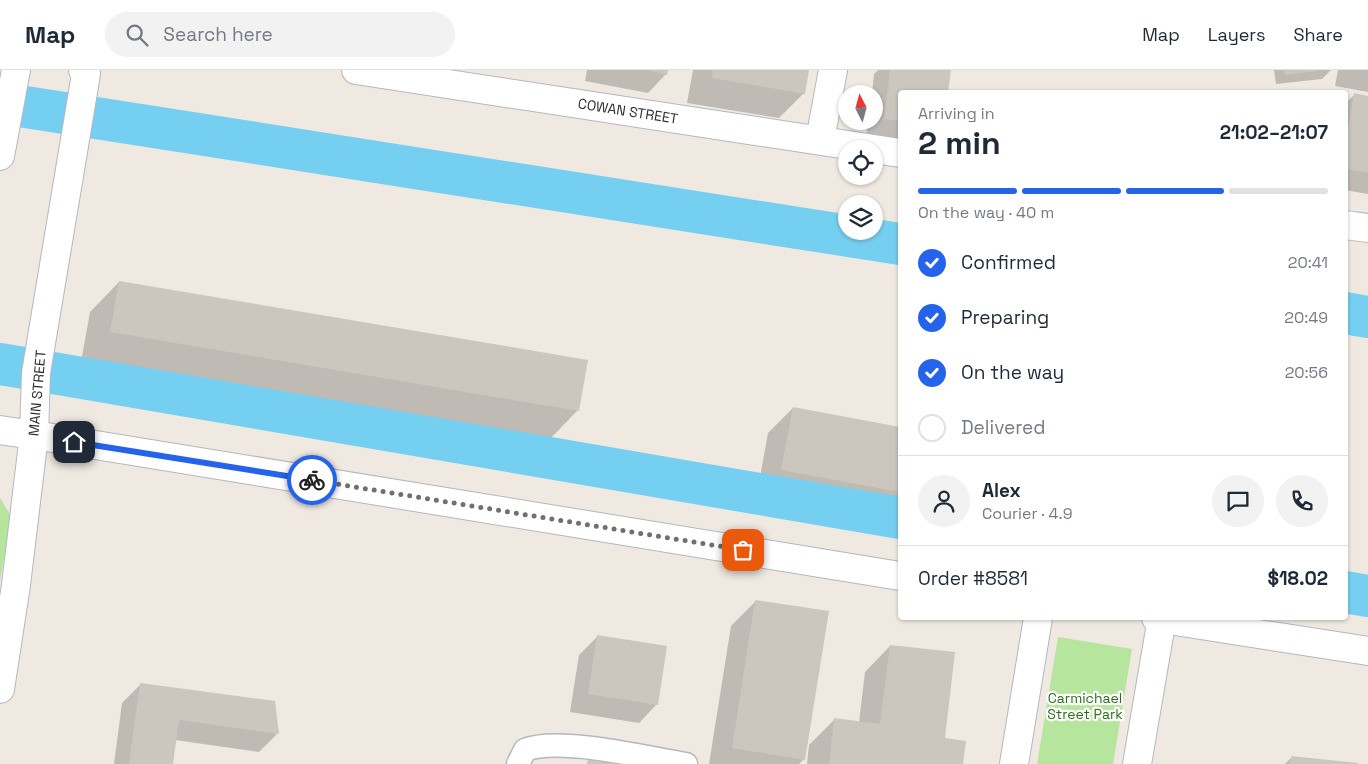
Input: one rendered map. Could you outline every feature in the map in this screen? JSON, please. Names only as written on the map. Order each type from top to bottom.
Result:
[{"type":"street","points":[[0,156],[16,70]]},
{"type":"street","name":"COWAN STREET","points":[[356,70],[898,153]]},
{"type":"street","points":[[820,140],[832,70]]},
{"type":"street","name":"MAIN STREET","points":[[0,689],[16,585],[34,435],[36,373],[84,72]]},
{"type":"street","points":[[1348,225],[1368,228]]},
{"type":"street","points":[[0,430],[898,576]]},
{"type":"street","points":[[1014,764],[1038,620]]},
{"type":"street","points":[[1137,764],[1159,620]]},
{"type":"street","points":[[1172,620],[1368,651]]},
{"type":"lane","points":[[518,764],[525,750],[534,746],[558,744],[686,764]]},
{"type":"green space","points":[[0,498],[11,516],[0,582]]},
{"type":"green space","name":"Carmichael Street Park","points":[[1058,637],[1132,649],[1113,764],[1037,764]]},
{"type":"building","points":[[647,70],[668,70],[667,75]]},
{"type":"building","points":[[713,70],[809,70],[805,94],[712,78]]},
{"type":"building","points":[[890,70],[951,70],[948,90],[898,90],[898,121],[884,119]]},
{"type":"building","points":[[1284,70],[1317,70],[1317,71],[1285,75]]},
{"type":"building","points":[[1354,93],[1368,96],[1368,173],[1348,170],[1348,127]]},
{"type":"building","points":[[119,281],[588,360],[579,411],[110,332]]},
{"type":"building","points":[[793,407],[898,427],[898,492],[781,470]]},
{"type":"building","points":[[755,600],[829,611],[805,760],[732,748]]},
{"type":"building","points":[[597,635],[667,646],[658,705],[588,694]]},
{"type":"building","points":[[890,645],[955,652],[945,738],[966,741],[963,764],[829,764],[834,718],[880,724]]},
{"type":"building","points":[[140,683],[275,701],[279,734],[179,720],[173,764],[129,764]]},
{"type":"building","points":[[1291,756],[1358,763],[1358,764],[1290,764]]},
{"type":"building","points":[[588,759],[613,763],[613,764],[587,764]]},
{"type":"waterway","points":[[0,103],[898,244]]},
{"type":"waterway","points":[[1348,314],[1368,317]]},
{"type":"waterway","points":[[0,364],[898,518]]},
{"type":"waterway","points":[[1348,593],[1368,596]]},
{"type":"way so far","points":[[312,480],[743,550]]},
{"type":"route","points":[[74,442],[312,480]]}]
